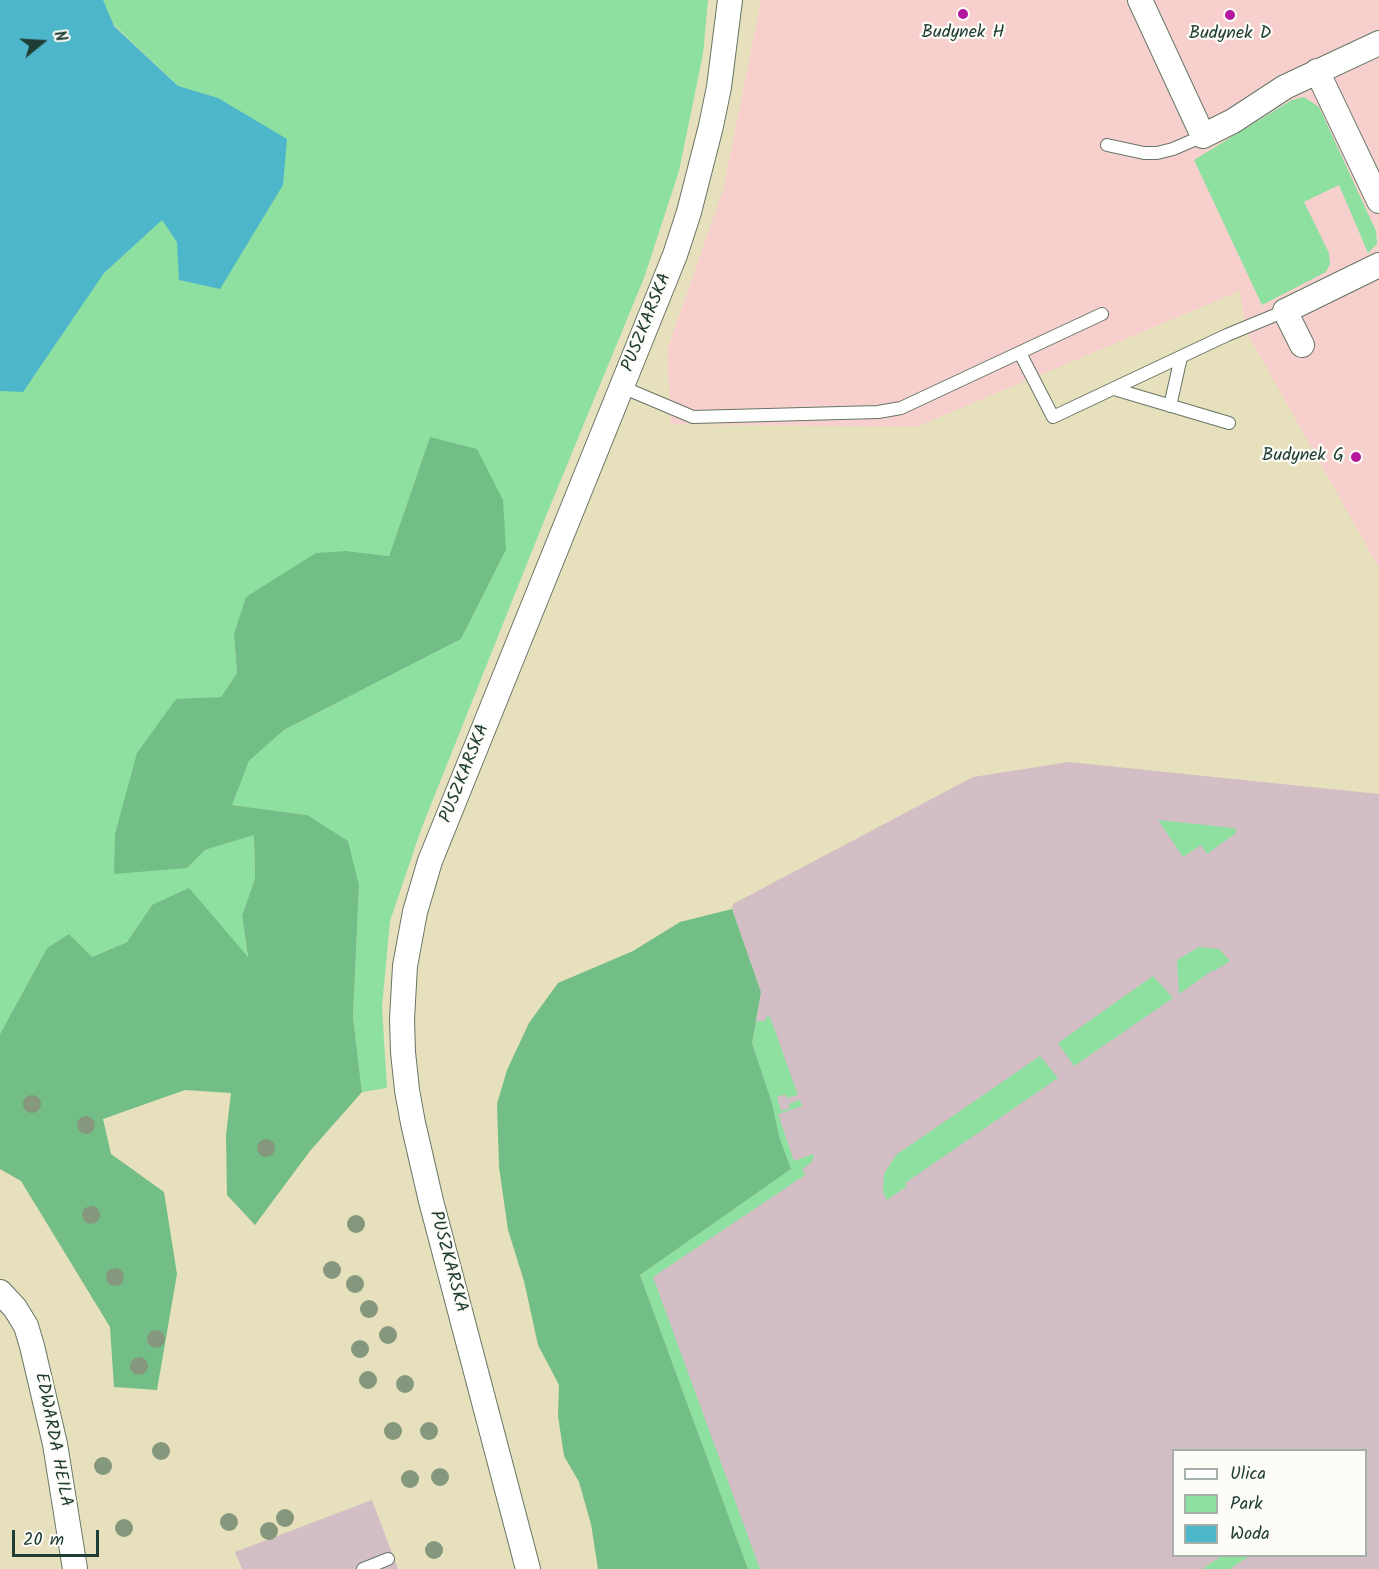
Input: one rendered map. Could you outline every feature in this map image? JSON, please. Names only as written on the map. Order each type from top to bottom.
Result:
[{"type":"street","name":"PUSZKARSKA","points":[[528,1569],[431,1201],[409,1101],[403,1052],[402,1019],[405,966],[415,912],[430,861],[675,255],[691,203],[719,87],[730,0]]},
{"type":"street","points":[[1140,0],[1203,136],[1233,121],[1285,87],[1379,43]]},
{"type":"street","points":[[1317,71],[1379,201]]},
{"type":"street","points":[[1302,345],[1285,311],[1379,265]]},
{"type":"street","name":"EDWARDA HEILA","points":[[0,1292],[15,1308],[26,1326],[32,1346],[55,1444],[75,1569]]},
{"type":"lane","points":[[1107,145],[1144,153],[1157,153],[1203,136]]},
{"type":"lane","points":[[1020,352],[1053,417],[1227,335],[1285,311]]},
{"type":"lane","points":[[622,387],[693,417],[878,412],[901,408],[1102,314]]},
{"type":"lane","points":[[1170,406],[1181,357]]},
{"type":"lane","points":[[1114,389],[1229,423]]},
{"type":"lane","points":[[363,1569],[388,1559]]},
{"type":"shaded area","points":[[761,0],[1379,0],[1379,568],[1246,331],[1240,291],[916,427],[671,424],[667,350],[723,190]]},
{"type":"shaded area","points":[[1069,762],[1379,794],[1379,1569],[748,1569],[640,1275],[791,1169],[752,1043],[761,992],[732,909],[733,904],[973,777]]},
{"type":"shaded area","points":[[372,1500],[398,1569],[242,1569],[235,1552]]},
{"type":"green space","points":[[88,0],[708,0],[703,54],[679,171],[644,278],[422,827],[390,921],[382,1007],[387,1088],[362,1092],[353,1017],[359,886],[307,815],[231,805],[249,761],[284,730],[461,639],[506,550],[430,437],[389,556],[347,551],[234,634],[237,673],[221,697],[177,700],[187,868],[205,850],[254,835],[255,878],[242,916],[248,958],[152,905],[127,942],[92,957],[69,935],[47,948],[0,1034],[0,263],[178,86]]},
{"type":"green space","points":[[1304,97],[1319,107],[1376,231],[1377,244],[1368,253],[1339,185],[1304,202],[1329,253],[1330,264],[1326,272],[1262,305],[1194,160],[1292,100]]},
{"type":"green space","points":[[430,437],[477,449],[503,500],[506,550],[461,639],[284,730],[249,761],[232,805],[307,815],[348,841],[359,886],[353,1017],[362,1092],[310,1151],[255,1225],[227,1195],[226,1135],[231,1093],[185,1090],[103,1119],[111,1154],[164,1192],[177,1274],[157,1390],[114,1387],[110,1327],[21,1181],[0,1169],[0,1034],[47,948],[69,934],[92,957],[127,942],[152,905],[189,888],[248,957],[242,916],[255,878],[254,835],[205,850],[187,868],[114,874],[115,834],[137,753],[176,699],[221,697],[237,673],[234,634],[246,597],[316,553],[347,551],[389,556]]},
{"type":"green space","points":[[1158,820],[1233,828],[1236,829],[1236,833],[1207,854],[1201,845],[1183,857]]},
{"type":"green space","points":[[732,909],[761,992],[752,1043],[791,1169],[640,1275],[748,1569],[598,1569],[591,1524],[579,1482],[564,1456],[558,1416],[559,1385],[538,1345],[524,1281],[508,1230],[499,1167],[497,1104],[507,1070],[529,1023],[558,983],[633,951],[680,922]]},
{"type":"green space","points":[[1199,947],[1219,949],[1230,961],[1179,994],[1177,960]]},
{"type":"green space","points":[[1153,976],[1173,998],[1074,1066],[1058,1043]]},
{"type":"green space","points":[[767,1016],[770,1017],[798,1095],[787,1098],[785,1094],[777,1097],[781,1111],[790,1108],[789,1104],[800,1100],[802,1106],[778,1114],[794,1161],[814,1154],[812,1162],[802,1169],[805,1175],[653,1277],[760,1569],[748,1569],[640,1275],[791,1169],[752,1043],[756,1021],[765,1021]]},
{"type":"green space","points":[[1040,1056],[1058,1078],[905,1183],[907,1186],[887,1200],[883,1192],[884,1174],[896,1155]]},
{"type":"green space","points":[[1220,1557],[1248,1557],[1230,1569],[1202,1569]]},
{"type":"water","points":[[0,0],[103,0],[114,26],[178,86],[218,98],[287,139],[283,185],[220,289],[179,280],[177,242],[162,220],[104,273],[23,392],[0,391]]},
{"type":"place","name":"Budynek H","points":[[963,14]]},
{"type":"place","name":"Budynek D","points":[[1230,15]]},
{"type":"place","name":"Budynek G","points":[[1356,457]]}]
